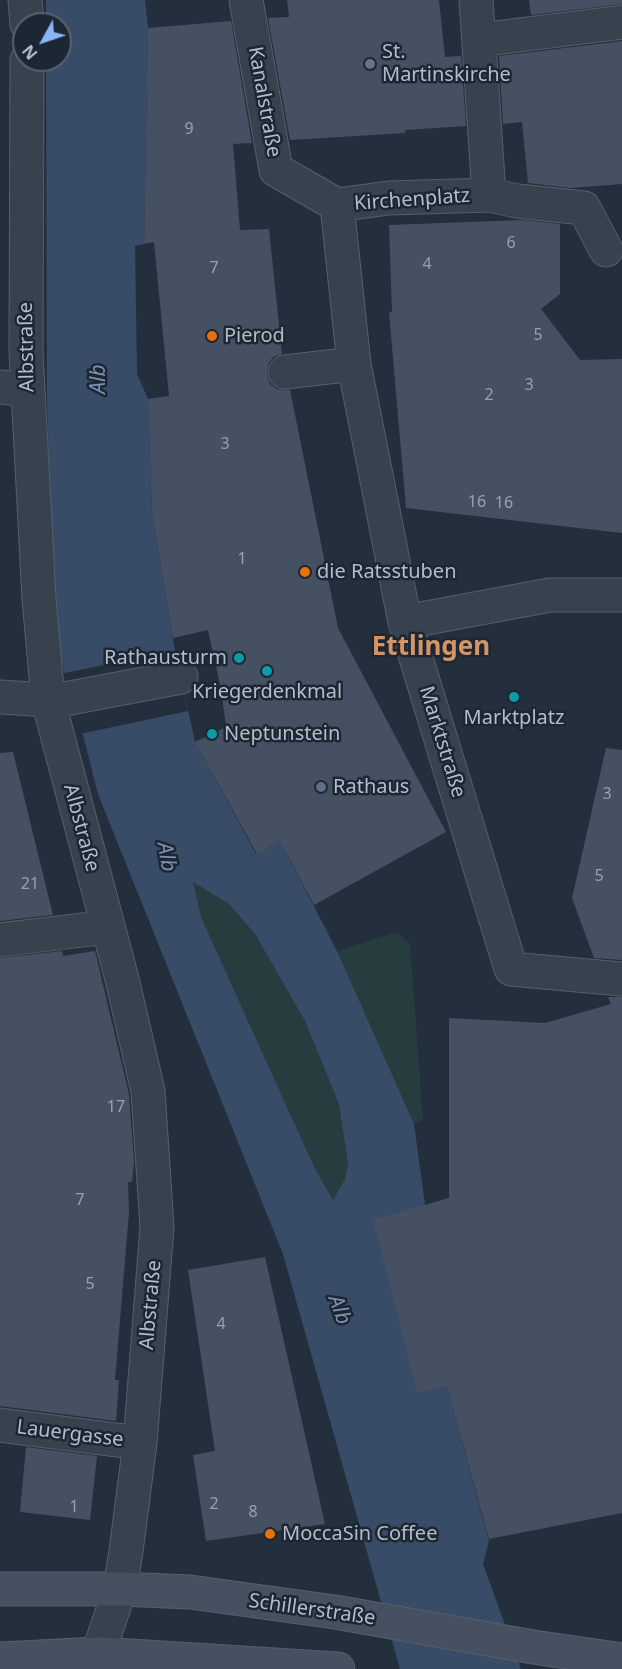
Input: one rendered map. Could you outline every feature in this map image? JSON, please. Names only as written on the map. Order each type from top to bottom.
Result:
[{"type":"main road","name":"Schillerstraße","points":[[0,1589],[120,1589],[190,1593],[335,1612],[533,1647],[622,1660]]},
{"type":"main road","points":[[0,1659],[338,1669]]},
{"type":"street","name":"Kanalstraße","points":[[246,0],[276,170],[337,205]]},
{"type":"street","name":"Kirchenplatz","points":[[405,622],[354,364],[337,205],[389,198],[489,195],[476,0]]},
{"type":"street","points":[[479,40],[622,22]]},
{"type":"street","name":"Albstraße","points":[[27,72],[26,352],[14,389],[39,599],[107,927],[123,979],[148,1091],[157,1227],[140,1443],[120,1589],[98,1661]]},
{"type":"street","points":[[489,195],[517,201],[584,208],[606,250]]},
{"type":"street","points":[[285,372],[354,364]]},
{"type":"street","points":[[405,622],[550,595],[622,596]]},
{"type":"street","name":"Marktstraße","points":[[405,622],[511,969],[622,979]]},
{"type":"street","points":[[0,697],[59,699],[181,677]]},
{"type":"street","points":[[0,940],[107,927]]},
{"type":"street","name":"Lauergasse","points":[[0,1425],[140,1443]]},
{"type":"green space","points":[[193,882],[229,904],[255,934],[305,1021],[339,1104],[348,1164],[345,1179],[333,1201],[315,1169],[201,917]]},
{"type":"green space","points":[[397,932],[410,944],[423,1120],[414,1124],[337,951]]},
{"type":"water","name":"Alb","points":[[46,0],[145,0],[148,28],[144,244],[135,246],[137,374],[148,399],[152,513],[175,651],[195,742],[256,854],[280,841],[337,951],[414,1124],[425,1205],[417,1393],[447,1387],[489,1541],[483,1564],[521,1669],[400,1669],[283,1254],[98,794],[64,673],[53,602],[47,398],[46,72],[72,72],[72,12],[46,12]],"holes":[[[193,882],[229,904],[255,934],[305,1021],[339,1104],[348,1164],[345,1179],[333,1200],[315,1169],[201,917]]]},
{"type":"pier","points":[[175,651],[188,711],[80,734],[64,673]]},
{"type":"building","name":"St. Martinskirche","points":[[287,0],[439,0],[445,57],[461,56],[466,126],[405,130],[405,133],[290,140],[268,18],[289,17]]},
{"type":"building","points":[[529,0],[622,0],[622,4],[531,15]]},
{"type":"building","points":[[231,21],[252,143],[233,144],[240,230],[269,229],[282,354],[273,357],[268,364],[267,375],[270,384],[277,389],[290,390],[338,628],[446,832],[314,905],[280,841],[257,854],[195,742],[226,727],[221,689],[208,630],[173,638],[152,513],[148,399],[169,396],[154,242],[144,244],[148,28]]},
{"type":"building","points":[[622,41],[622,184],[570,188],[528,183],[522,122],[503,124],[499,56]]},
{"type":"building","points":[[523,220],[560,224],[560,294],[541,309],[580,360],[622,359],[622,533],[406,508],[389,312],[392,312],[389,225]]},
{"type":"building","points":[[606,748],[622,750],[622,960],[594,958],[572,898]]},
{"type":"building","points":[[13,752],[53,915],[0,921],[0,753]]},
{"type":"building","points":[[62,951],[63,956],[95,951],[129,1094],[134,1162],[132,1182],[128,1182],[129,1212],[115,1380],[119,1380],[116,1421],[0,1406],[0,958]]},
{"type":"building","points":[[608,997],[622,997],[622,1513],[489,1539],[447,1387],[417,1393],[373,1220],[449,1198],[449,1018],[545,1023],[611,1004]]},
{"type":"building","points":[[265,1257],[325,1524],[206,1541],[193,1455],[215,1451],[188,1270]]},
{"type":"building","points":[[26,1447],[97,1456],[90,1520],[20,1512]]},
{"type":"place","name":"St. Martinskirche","points":[[370,64]]},
{"type":"place","name":"Pierod","points":[[212,336]]},
{"type":"place","name":"die Ratsstuben","points":[[305,572]]},
{"type":"place","name":"Rathausturm","points":[[239,658]]},
{"type":"place","name":"Kriegerdenkmal","points":[[267,671]]},
{"type":"place","name":"Marktplatz","points":[[514,697]]},
{"type":"place","name":"Neptunstein","points":[[212,734]]},
{"type":"place","name":"Rathaus","points":[[321,787]]},
{"type":"place","name":"MoccaSin Coffee","points":[[270,1534]]},
{"type":"district","name":"Ettlingen","points":[[431,648]]}]
